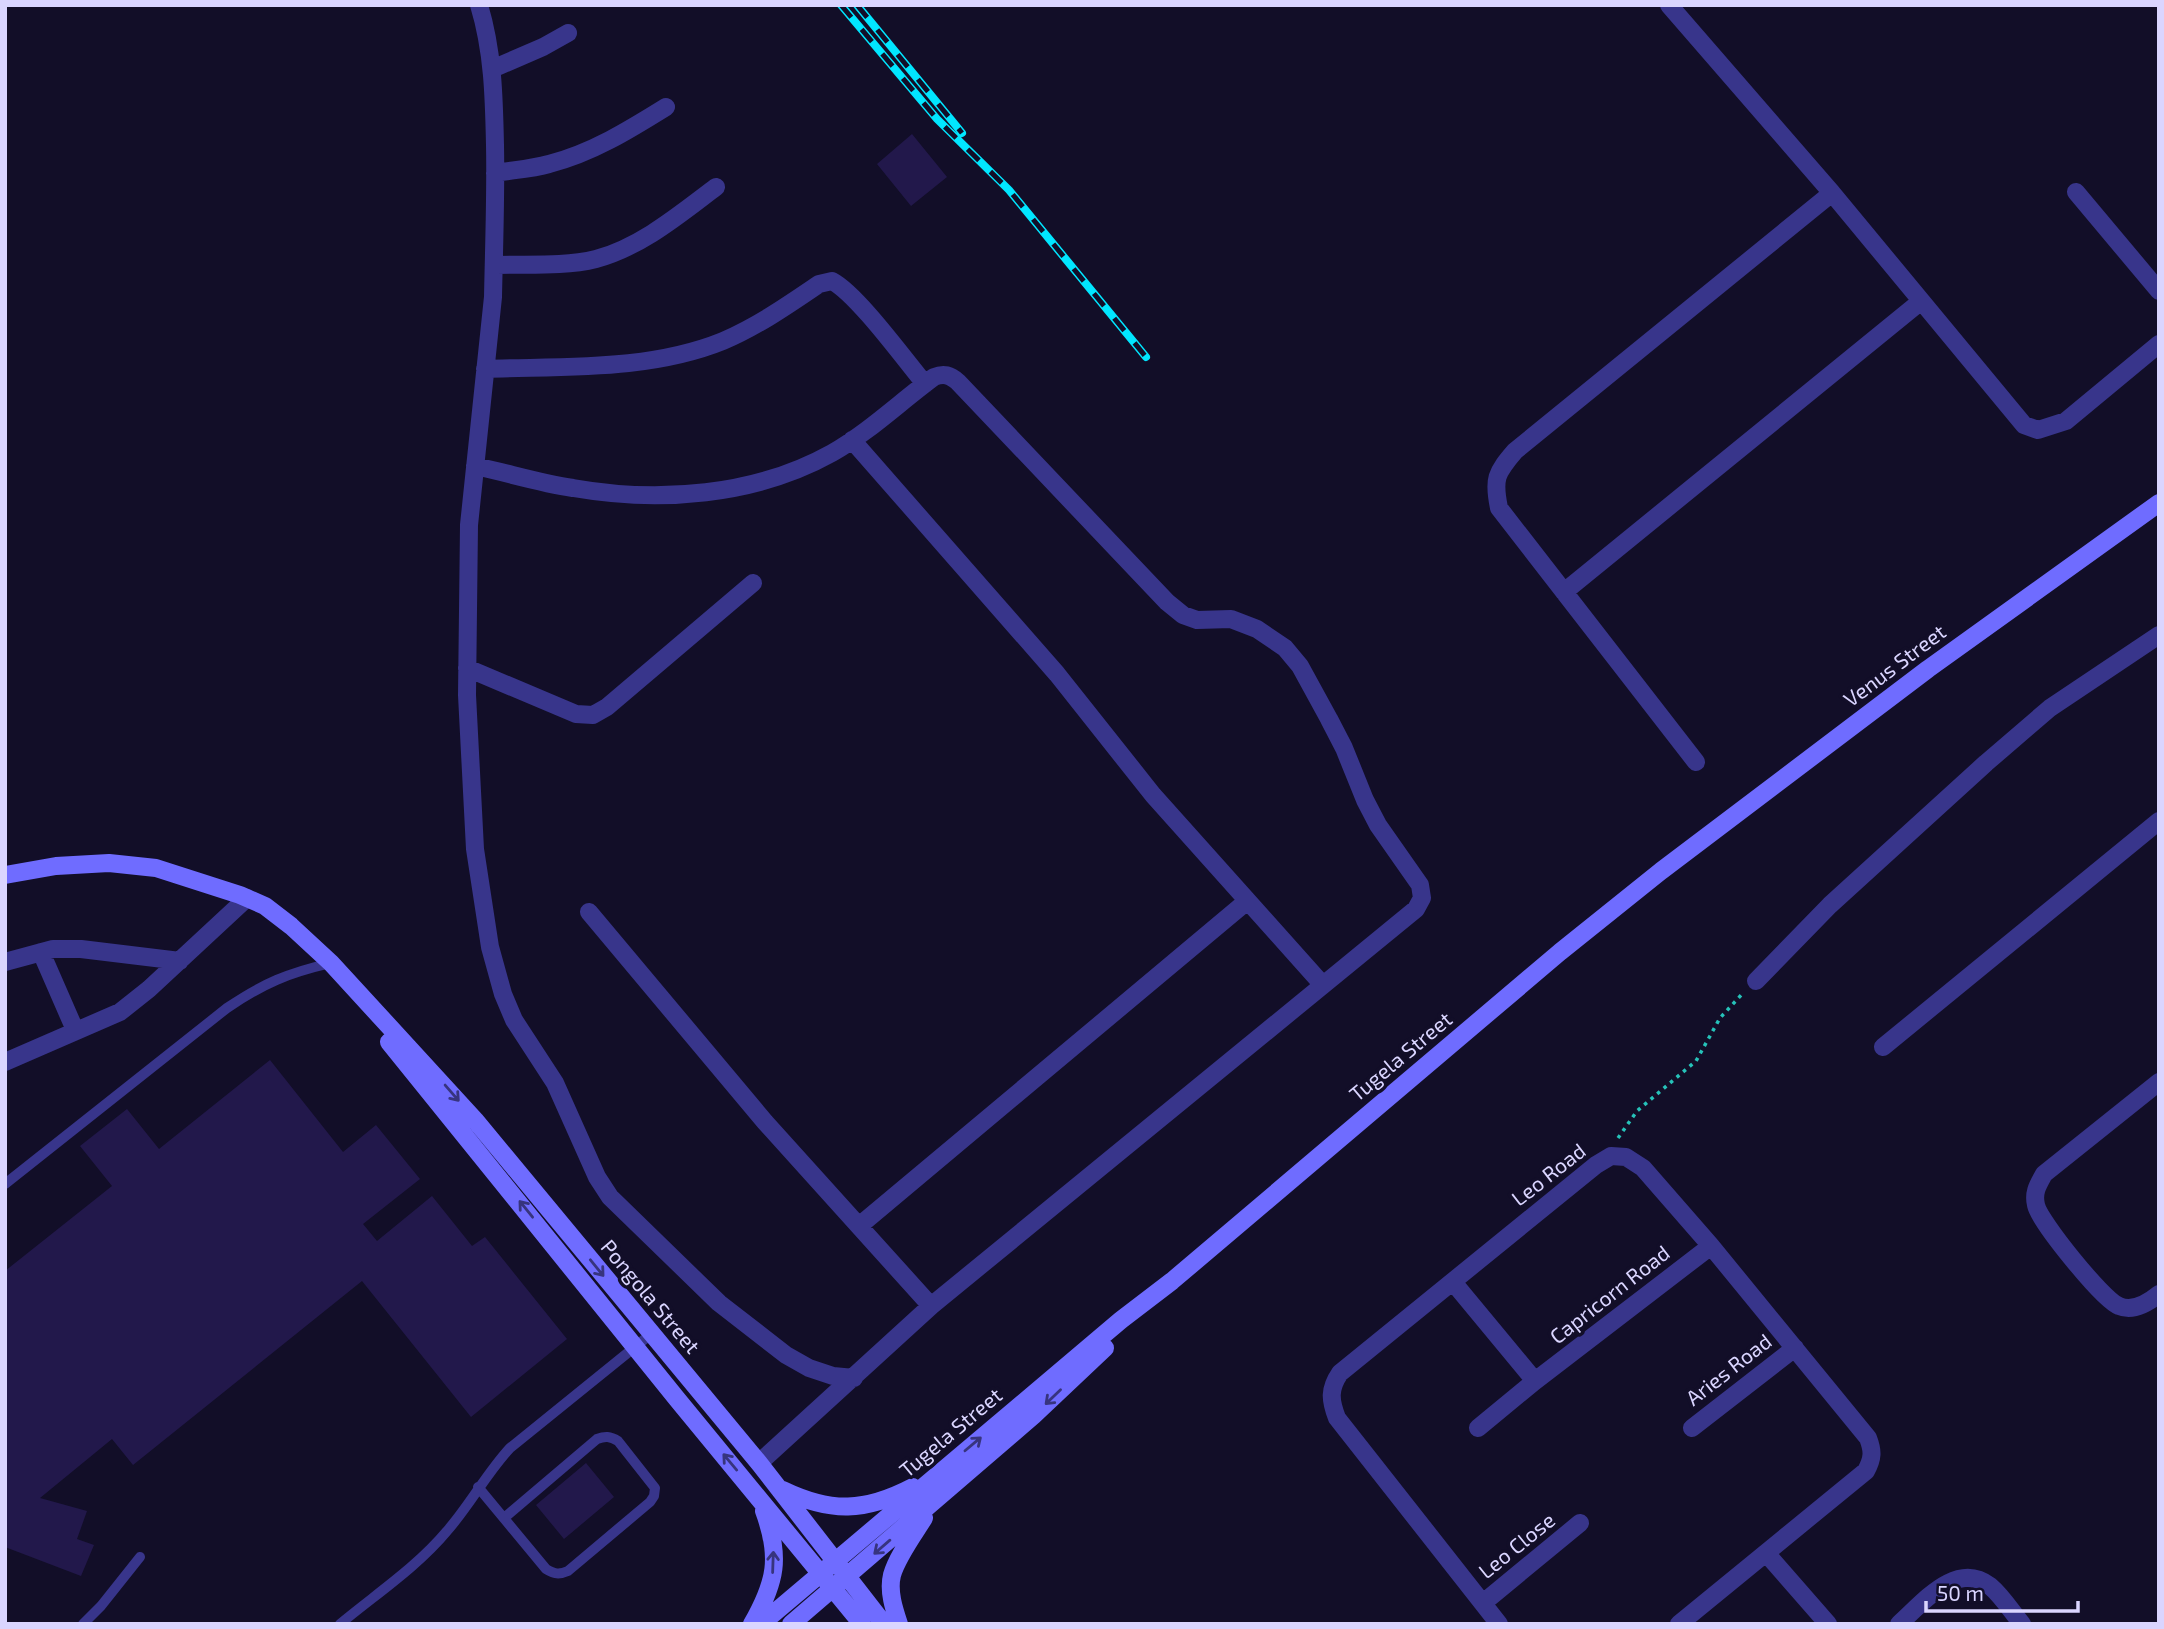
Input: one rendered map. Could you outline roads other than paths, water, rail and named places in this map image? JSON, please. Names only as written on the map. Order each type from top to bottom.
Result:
[{"type":"street","points":[[479,5],[492,69],[494,265],[469,525],[467,668],[475,849],[490,947],[509,1009],[555,1083],[597,1177],[610,1197],[719,1303],[786,1355],[809,1368],[833,1376],[853,1378]]},
{"type":"street","points":[[1669,5],[1832,193],[2024,425],[2038,430],[2066,421],[2159,344]]},
{"type":"street","points":[[492,69],[568,33]]},
{"type":"street","points":[[495,173],[545,165],[581,154],[617,137],[666,107]]},
{"type":"street","points":[[494,265],[577,262],[611,254],[649,235],[716,187]]},
{"type":"street","points":[[2076,192],[2159,291]]},
{"type":"street","points":[[1696,762],[1499,508],[1494,486],[1499,468],[1515,451],[1832,193]]},
{"type":"street","points":[[485,369],[613,364],[693,351],[749,329],[820,284],[832,281],[841,286],[863,310],[925,384]]},
{"type":"street","points":[[1564,592],[1920,302]]},
{"type":"street","points":[[475,466],[573,488],[645,495],[693,494],[744,484],[804,467],[852,440],[940,374],[949,376],[958,382],[1167,602],[1183,615],[1196,620],[1231,619],[1256,629],[1285,648],[1300,666],[1344,748],[1378,825],[1420,885],[1422,898],[1416,909],[931,1306],[759,1463]]},
{"type":"street","points":[[852,440],[1057,674],[1153,795],[1322,984]]},
{"type":"street","name":"Venus Street","points":[[1661,871],[1928,669],[2159,503]]},
{"type":"street","points":[[467,668],[576,714],[593,715],[607,707],[753,583]]},
{"type":"street","points":[[1756,981],[1830,905],[2050,708],[2159,635]]},
{"type":"street","points":[[1883,1047],[2159,821]]},
{"type":"street","name":"Pongola Street","points":[[5,874],[56,866],[109,863],[156,868],[247,898],[265,906],[291,926],[331,963],[445,1086],[759,1463],[828,1566],[834,1589],[862,1624]]},
{"type":"street","name":"Tugela Street","points":[[761,1624],[1560,952],[1661,871]]},
{"type":"street","points":[[5,1062],[120,1012],[140,998],[247,898]]},
{"type":"street","points":[[859,1226],[1247,902]]},
{"type":"street","points":[[589,912],[765,1122],[931,1306]]},
{"type":"street","points":[[5,962],[53,949],[81,949],[180,961]]},
{"type":"street","points":[[41,952],[75,1030]]},
{"type":"street","name":"Pongola Street","points":[[370,1008],[387,1039],[760,1498],[828,1566],[847,1576],[884,1624]]},
{"type":"street","points":[[2159,1082],[2044,1174],[2035,1191],[2036,1208],[2048,1228],[2107,1299],[2120,1307],[2137,1307],[2159,1294]]},
{"type":"street","name":"Leo Road","points":[[1499,1624],[1337,1418],[1331,1404],[1331,1386],[1340,1373],[1595,1165],[1611,1156],[1626,1157],[1643,1168],[1712,1246],[1868,1438],[1872,1449],[1872,1460],[1866,1471],[1679,1624]]},
{"type":"street","name":"Capricorn Road","points":[[1478,1428],[1535,1381],[1712,1246]]},
{"type":"street","name":"Tugela Street","points":[[792,1624],[1033,1416],[1172,1281]]},
{"type":"street","points":[[1453,1282],[1535,1381]]},
{"type":"street","name":"Aries Road","points":[[1692,1428],[1795,1348]]},
{"type":"street","points":[[777,1487],[809,1502],[833,1507],[865,1506],[898,1495],[937,1474]]},
{"type":"street","points":[[752,1624],[766,1600],[775,1566],[773,1534],[760,1498]]},
{"type":"street","points":[[900,1624],[892,1604],[891,1576],[910,1539],[938,1498]]},
{"type":"street","name":"Leo Close","points":[[1482,1603],[1580,1523]]},
{"type":"street","points":[[1766,1553],[1828,1624]]},
{"type":"street","points":[[1899,1624],[1945,1583],[1965,1577],[1978,1579],[1991,1587],[2022,1624]]},
{"type":"lane","points":[[5,1184],[227,1008],[258,987],[290,973],[331,963]]},
{"type":"lane","points":[[340,1624],[428,1551],[449,1530],[478,1487],[510,1448],[651,1334]]},
{"type":"lane","points":[[478,1487],[503,1517],[547,1569],[561,1574],[650,1502],[655,1488],[618,1441],[604,1436],[503,1517]]},
{"type":"lane","points":[[83,1624],[140,1557]]},
{"type":"railway","points":[[841,5],[937,119],[1009,190],[1146,357]]},
{"type":"railway","points":[[857,5],[962,133]]}]
